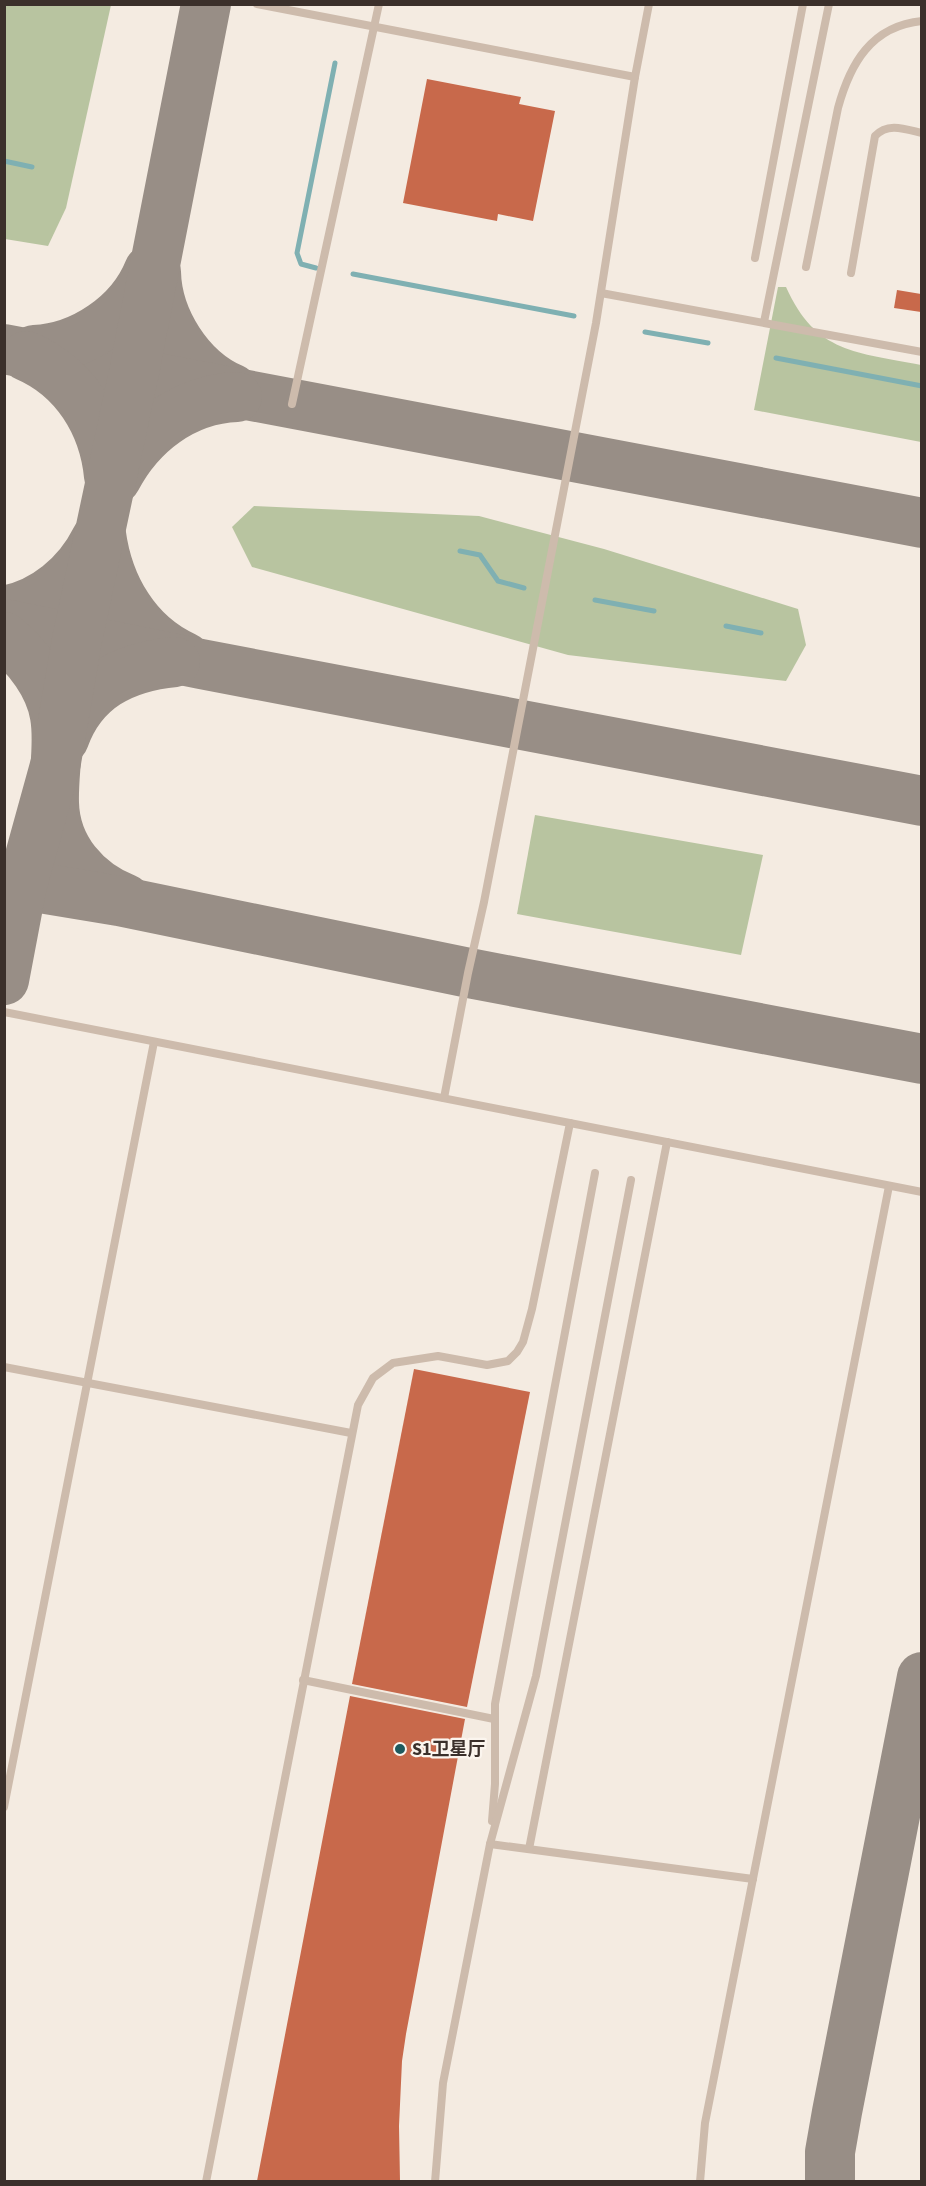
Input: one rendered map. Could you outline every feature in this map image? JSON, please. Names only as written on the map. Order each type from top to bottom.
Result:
[{"type":"lane","points":[[257,4],[635,77]]},
{"type":"lane","points":[[292,404],[379,4]]},
{"type":"lane","points":[[444,1098],[489,880],[601,293],[635,77],[649,4]]},
{"type":"lane","points":[[755,258],[803,4]]},
{"type":"lane","points":[[764,322],[829,4]]},
{"type":"lane","points":[[806,267],[838,108],[854,64],[869,45],[887,32],[908,22],[921,21]]},
{"type":"lane","points":[[851,273],[875,136],[886,128],[896,127],[921,133]]},
{"type":"lane","points":[[601,293],[921,352]]},
{"type":"lane","points":[[4,1012],[921,1192]]},
{"type":"lane","points":[[4,1807],[154,1042]]},
{"type":"lane","points":[[206,2181],[358,1405],[373,1378],[393,1363],[438,1356],[487,1365],[508,1361],[517,1352],[523,1342],[532,1309],[570,1123]]},
{"type":"lane","points":[[529,1849],[667,1142]]},
{"type":"lane","points":[[489,1844],[495,1784],[494,1719],[502,1664],[595,1173]]},
{"type":"lane","points":[[435,2181],[442,2083],[489,1844],[536,1676],[631,1180]]},
{"type":"lane","points":[[700,2181],[705,2123],[889,1186]]},
{"type":"lane","points":[[4,1367],[351,1433]]},
{"type":"lane","points":[[303,1680],[494,1719]]},
{"type":"lane","points":[[489,1844],[753,1879]]},
{"type":"green space","points":[[4,5],[111,5],[66,208],[48,246],[5,239]]},
{"type":"green space","points":[[778,287],[786,287],[811,326],[825,338],[858,352],[921,365],[921,442],[754,410]]},
{"type":"green space","points":[[254,506],[479,516],[604,549],[798,609],[806,645],[786,681],[568,655],[252,567],[232,527]]},
{"type":"green space","points":[[535,815],[763,855],[741,955],[517,914]]},
{"type":"building","points":[[427,79],[521,97],[519,104],[555,111],[533,221],[498,214],[497,221],[403,203]]},
{"type":"building","points":[[897,290],[921,294],[921,312],[894,308]]},
{"type":"building","points":[[414,1369],[530,1392],[467,1707],[352,1684]]},
{"type":"building","points":[[350,1696],[465,1719],[402,2061],[399,2126],[400,2181],[257,2181]]},
{"type":"waterway","points":[[316,268],[301,264],[297,253],[335,63]]},
{"type":"waterway","points":[[4,161],[32,167]]},
{"type":"waterway","points":[[353,274],[574,316]]},
{"type":"waterway","points":[[645,332],[708,343]]},
{"type":"waterway","points":[[776,358],[922,386]]},
{"type":"waterway","points":[[460,551],[480,555],[498,581],[524,588]]},
{"type":"waterway","points":[[595,600],[654,611]]},
{"type":"waterway","points":[[726,626],[761,633]]},
{"type":"taxiway","points":[[4,980],[22,885],[56,762],[77,640],[134,372],[206,4]]},
{"type":"taxiway","points":[[34,350],[70,343],[103,326],[130,301],[149,270]]},
{"type":"taxiway","points":[[156,272],[162,307],[178,341],[203,369],[233,389]]},
{"type":"taxiway","points":[[4,349],[922,523]]},
{"type":"taxiway","points":[[26,356],[59,376],[84,404],[101,438],[109,476]]},
{"type":"taxiway","points":[[116,479],[138,447],[166,422],[199,404],[237,397]]},
{"type":"taxiway","points":[[101,534],[110,572],[127,607],[152,636],[185,657]]},
{"type":"taxiway","points":[[4,611],[33,602],[58,586],[80,564],[96,539]]},
{"type":"taxiway","points":[[4,624],[201,664],[922,801]]},
{"type":"taxiway","points":[[4,637],[37,672],[52,705],[57,738],[54,803],[60,835],[75,862],[86,873],[98,884],[126,899]]},
{"type":"taxiway","points":[[64,739],[82,706],[107,683],[138,669],[175,662]]},
{"type":"taxiway","points":[[4,882],[119,901],[474,974],[922,1059]]},
{"type":"taxiway","points":[[830,2182],[830,2152],[837,2112],[922,1677]]},
{"type":"place","name":"S1卫星厅","points":[[400,1749]]}]
